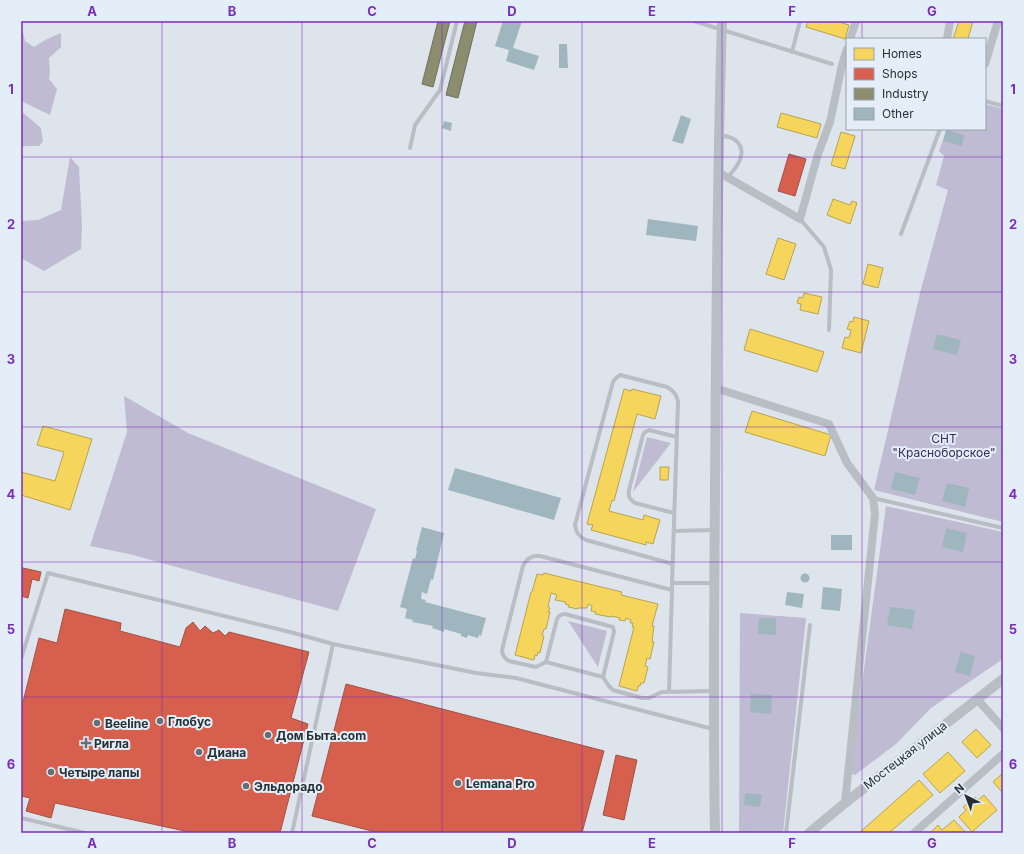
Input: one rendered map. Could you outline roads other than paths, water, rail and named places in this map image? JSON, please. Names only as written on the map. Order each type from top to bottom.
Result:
[{"type":"street","points":[[850,38],[856,21]]},
{"type":"street","points":[[947,38],[950,21]]},
{"type":"street","points":[[986,61],[998,21]]},
{"type":"street","points":[[714,833],[713,729],[715,388],[722,25]]},
{"type":"street","points":[[718,172],[800,219],[818,154],[830,122],[845,65]]},
{"type":"street","points":[[715,388],[828,424],[847,463],[873,498],[875,514],[845,803]]},
{"type":"street","name":"Мостецкая улица","points":[[809,833],[1003,679]]},
{"type":"street","points":[[977,699],[1003,728]]},
{"type":"street","points":[[914,833],[1003,754]]},
{"type":"lane","points":[[410,148],[415,125],[440,90],[457,21]]},
{"type":"lane","points":[[694,21],[722,25],[792,52],[832,64]]},
{"type":"lane","points":[[792,52],[800,21]]},
{"type":"lane","points":[[986,101],[1003,106]]},
{"type":"lane","points":[[901,234],[940,130]]},
{"type":"lane","points":[[719,136],[724,135],[731,137],[738,142],[741,148],[742,156],[736,168],[728,177]]},
{"type":"lane","points":[[800,219],[824,247],[832,270],[829,330]]},
{"type":"lane","points":[[669,692],[672,583],[673,564],[674,531],[674,513],[678,401],[677,395],[673,390],[667,387],[620,375],[613,382],[575,525],[576,531],[580,537],[586,540],[673,564]]},
{"type":"lane","points":[[674,513],[635,502],[628,496],[645,432],[649,430],[677,437]]},
{"type":"lane","points":[[873,498],[1003,528]]},
{"type":"lane","points":[[674,531],[714,530]]},
{"type":"lane","points":[[603,676],[546,662],[536,667],[505,659],[502,654],[502,650],[523,566],[530,557],[540,556],[672,590]]},
{"type":"lane","points":[[21,659],[48,573],[282,630],[333,644],[476,673],[516,678],[713,729]]},
{"type":"lane","points":[[672,583],[714,583]]},
{"type":"lane","points":[[546,662],[558,616],[562,614],[610,625],[614,629],[603,676],[613,690],[642,698],[649,698],[662,692],[714,691]]},
{"type":"lane","points":[[786,833],[810,625]]},
{"type":"lane","points":[[292,833],[333,644]]},
{"type":"lane","points":[[21,818],[85,833]]},
{"type":"place","name":"Глобус","points":[[160,721]]},
{"type":"place","name":"Beeline","points":[[97,723]]},
{"type":"place","name":"Дом Быта.com","points":[[268,735]]},
{"type":"place","name":"Ригла","points":[[86,743]]},
{"type":"place","name":"Диана","points":[[199,752]]},
{"type":"place","name":"Четыре лапы","points":[[51,772]]},
{"type":"place","name":"Lemana Pro","points":[[458,783]]},
{"type":"place","name":"Эльдорадо","points":[[246,786]]},
{"type":"park label","name":"СНТ \"Красноборское\"","points":[[944,445]]}]
